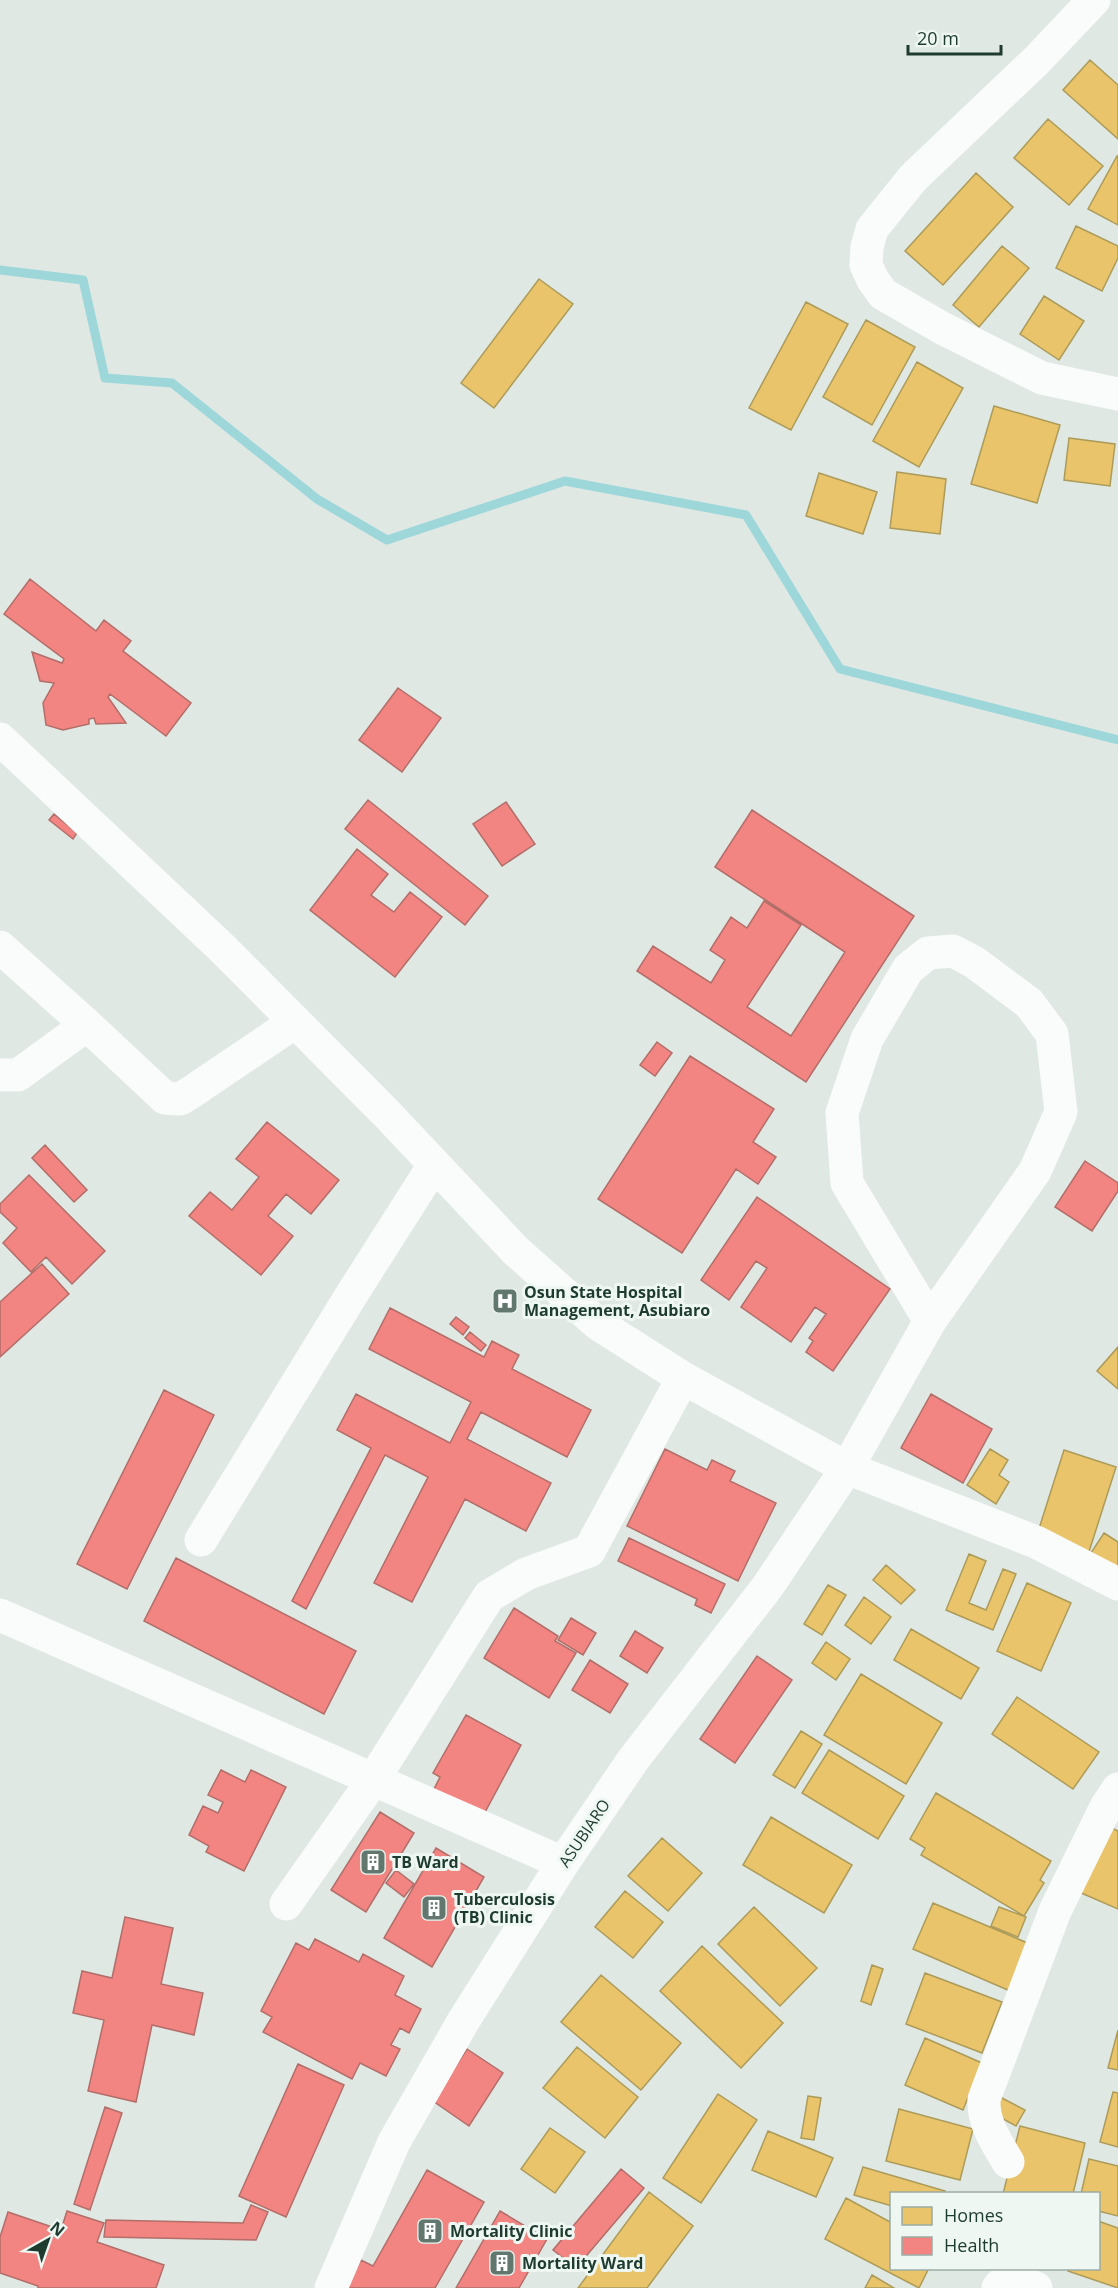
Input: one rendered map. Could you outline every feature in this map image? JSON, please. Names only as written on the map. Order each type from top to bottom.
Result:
[{"type":"street","points":[[1094,0],[1037,60],[913,178],[872,229],[867,247],[866,265],[883,294],[942,328],[1042,378],[1118,394]]},
{"type":"street","points":[[0,740],[221,947],[387,1114],[515,1250],[598,1324],[683,1378],[847,1468],[1036,1542],[1118,1584]]},
{"type":"street","points":[[0,947],[165,1098],[180,1099],[295,1022]]},
{"type":"street","name":"ASUBIARO","points":[[332,2288],[394,2142],[464,2020],[563,1863],[633,1760],[768,1586],[847,1468],[930,1321],[1035,1171],[1061,1112],[1052,1034],[1029,1003],[974,962],[953,951],[928,953],[908,969],[867,1039],[842,1113],[847,1183],[930,1321]]},
{"type":"street","points":[[0,1075],[18,1075],[87,1025]]},
{"type":"street","points":[[201,1540],[345,1304],[434,1165]]},
{"type":"street","points":[[286,1904],[373,1780],[489,1596],[526,1574],[589,1551],[683,1378]]},
{"type":"street","points":[[0,1615],[563,1863]]},
{"type":"street","points":[[1008,2162],[988,2128],[983,2114],[984,2099],[1054,1911],[1106,1807],[1118,1789]]},
{"type":"street","points":[[998,2288],[1003,2282],[1010,2280],[1036,2288]]},
{"type":"building: Homes","points":[[1090,60],[1118,85],[1118,139],[1063,90]]},
{"type":"building: Homes","points":[[1048,119],[1103,166],[1069,205],[1014,158]]},
{"type":"building: Homes","points":[[1118,156],[1118,225],[1088,209]]},
{"type":"building: Homes","points":[[976,173],[1013,207],[943,285],[905,251]]},
{"type":"building: Homes","points":[[1076,226],[1118,246],[1118,258],[1102,291],[1056,268]]},
{"type":"building: Homes","points":[[1002,246],[1029,268],[979,327],[953,305]]},
{"type":"building: Homes","points":[[539,279],[573,304],[494,408],[461,383]]},
{"type":"building: Homes","points":[[1044,296],[1084,321],[1059,360],[1020,334]]},
{"type":"building: Homes","points":[[806,302],[848,324],[791,430],[749,408]]},
{"type":"building: Homes","points":[[866,320],[915,347],[872,425],[823,397]]},
{"type":"building: Homes","points":[[917,362],[963,388],[919,467],[873,441]]},
{"type":"building: Homes","points":[[994,406],[1060,425],[1037,503],[971,484]]},
{"type":"building: Homes","points":[[1069,438],[1115,444],[1110,486],[1064,480]]},
{"type":"building: Homes","points":[[897,472],[946,479],[940,534],[890,528]]},
{"type":"building: Homes","points":[[819,473],[877,492],[863,534],[806,516]]},
{"type":"building: Homes","points":[[1118,1347],[1118,1389],[1097,1371]]},
{"type":"building: Homes","points":[[990,1449],[1008,1460],[999,1475],[1009,1482],[996,1504],[967,1485]]},
{"type":"building: Homes","points":[[1064,1450],[1116,1467],[1088,1555],[1036,1538]]},
{"type":"building: Homes","points":[[1104,1533],[1118,1542],[1118,1570],[1089,1556]]},
{"type":"building: Homes","points":[[969,1554],[986,1561],[969,1603],[986,1610],[1003,1569],[1016,1574],[993,1630],[946,1610]]},
{"type":"building: Homes","points":[[886,1565],[915,1590],[901,1604],[873,1580]]},
{"type":"building: Homes","points":[[1027,1583],[1071,1603],[1041,1671],[997,1651]]},
{"type":"building: Homes","points":[[828,1585],[846,1595],[822,1635],[804,1624]]},
{"type":"building: Homes","points":[[864,1597],[891,1617],[871,1644],[845,1625]]},
{"type":"building: Homes","points":[[911,1629],[979,1668],[961,1699],[894,1660]]},
{"type":"building: Homes","points":[[826,1642],[850,1659],[836,1680],[812,1663]]},
{"type":"building: Homes","points":[[861,1674],[942,1723],[906,1784],[824,1735]]},
{"type":"building: Homes","points":[[1017,1697],[1099,1752],[1073,1789],[992,1734]]},
{"type":"building: Homes","points":[[801,1731],[822,1744],[795,1788],[773,1775]]},
{"type":"building: Homes","points":[[829,1750],[904,1796],[878,1839],[802,1793]]},
{"type":"building: Homes","points":[[936,1793],[1051,1861],[1040,1880],[1044,1883],[1024,1916],[921,1855],[925,1848],[910,1839]]},
{"type":"building: Homes","points":[[771,1817],[852,1865],[824,1913],[743,1865]]},
{"type":"building: Homes","points":[[1108,1826],[1118,1831],[1118,1909],[1079,1892]]},
{"type":"building: Homes","points":[[662,1838],[702,1873],[668,1911],[628,1876]]},
{"type":"building: Homes","points":[[625,1891],[663,1922],[633,1958],[595,1927]]},
{"type":"building: Homes","points":[[933,1903],[1030,1944],[1010,1991],[913,1949]]},
{"type":"building: Homes","points":[[754,1907],[817,1968],[780,2006],[718,1944]]},
{"type":"building: Homes","points":[[999,1907],[1026,1917],[1018,1937],[991,1926]]},
{"type":"building: Homes","points":[[702,1946],[783,2023],[741,2068],[660,1991]]},
{"type":"building: Homes","points":[[872,1965],[883,1969],[871,2005],[861,2001]]},
{"type":"building: Homes","points":[[925,1973],[1002,2002],[982,2053],[906,2024]]},
{"type":"building: Homes","points":[[601,1975],[681,2043],[641,2090],[561,2022]]},
{"type":"building: Homes","points":[[1118,2030],[1118,2070],[1108,2068]]},
{"type":"building: Homes","points":[[925,2038],[982,2063],[963,2110],[905,2085]]},
{"type":"building: Homes","points":[[577,2047],[638,2097],[605,2138],[543,2088]]},
{"type":"building: Homes","points":[[1113,2092],[1118,2093],[1118,2147],[1100,2142]]},
{"type":"building: Homes","points":[[718,2094],[757,2120],[701,2203],[663,2178]]},
{"type":"building: Homes","points":[[808,2096],[821,2098],[814,2140],[801,2138]]},
{"type":"building: Homes","points":[[1000,2097],[1025,2110],[1016,2126],[992,2113]]},
{"type":"building: Homes","points":[[899,2109],[973,2129],[960,2180],[886,2161]]},
{"type":"building: Homes","points":[[1020,2126],[1085,2143],[1073,2192],[1004,2192]]},
{"type":"building: Homes","points":[[550,2128],[585,2152],[555,2193],[521,2169]]},
{"type":"building: Homes","points":[[768,2131],[833,2158],[816,2197],[752,2170]]},
{"type":"building: Homes","points":[[1089,2159],[1118,2166],[1118,2216],[1100,2212],[1100,2192],[1081,2192]]},
{"type":"building: Homes","points":[[863,2167],[945,2191],[890,2192],[890,2205],[854,2195]]},
{"type":"building: Homes","points":[[649,2192],[693,2226],[647,2288],[578,2288]]},
{"type":"building: Homes","points":[[846,2198],[890,2222],[890,2270],[928,2270],[919,2288],[825,2239]]},
{"type":"building: Homes","points":[[1100,2222],[1118,2228],[1118,2288],[1068,2271],[1100,2270]]},
{"type":"building: Homes","points":[[872,2275],[894,2288],[865,2288]]},
{"type":"building: Health","points":[[30,579],[96,631],[104,620],[131,641],[123,651],[191,703],[166,736],[110,694],[108,697],[126,723],[96,724],[94,718],[89,719],[89,724],[63,730],[46,725],[43,703],[54,683],[40,681],[32,652],[62,663],[64,659],[4,614]]},
{"type":"building: Health","points":[[398,688],[441,718],[402,772],[359,740]]},
{"type":"building: Health","points":[[368,800],[488,896],[465,925],[345,829]]},
{"type":"building: Health","points":[[506,802],[535,844],[502,866],[473,824]]},
{"type":"building: Health","points":[[752,810],[914,916],[806,1082],[637,971],[653,946],[711,983],[725,960],[710,950],[731,917],[747,928],[764,901],[801,925],[747,1007],[791,1036],[845,952],[715,867]]},
{"type":"building: Health","points":[[54,814],[77,833],[73,839],[49,820]]},
{"type":"building: Health","points":[[357,849],[388,874],[371,895],[394,912],[410,892],[442,917],[395,977],[310,910]]},
{"type":"building: Health","points":[[657,1042],[672,1053],[655,1076],[640,1065]]},
{"type":"building: Health","points":[[690,1056],[774,1109],[753,1142],[776,1157],[758,1184],[736,1169],[682,1253],[598,1199]]},
{"type":"building: Health","points":[[267,1122],[339,1180],[311,1214],[286,1194],[268,1216],[293,1236],[261,1275],[189,1216],[210,1192],[232,1210],[259,1177],[236,1159]]},
{"type":"building: Health","points":[[45,1145],[87,1190],[74,1202],[32,1158]]},
{"type":"building: Health","points":[[1085,1161],[1118,1183],[1118,1191],[1092,1231],[1055,1207]]},
{"type":"building: Health","points":[[29,1175],[105,1251],[72,1284],[46,1257],[31,1272],[3,1243],[17,1228],[0,1212],[0,1204]]},
{"type":"building: Health","points":[[757,1197],[890,1289],[833,1371],[806,1352],[813,1341],[809,1338],[826,1314],[815,1307],[791,1342],[741,1307],[767,1268],[756,1261],[729,1300],[701,1280]]},
{"type":"building: Health","points":[[42,1264],[69,1294],[0,1357],[0,1302]]},
{"type":"building: Health","points":[[390,1308],[484,1357],[492,1341],[519,1355],[512,1369],[591,1410],[567,1457],[481,1412],[467,1439],[551,1483],[526,1531],[465,1499],[412,1602],[374,1583],[428,1477],[385,1455],[306,1609],[292,1601],[371,1448],[337,1430],[356,1394],[450,1443],[471,1402],[369,1349]]},
{"type":"building: Health","points":[[456,1317],[469,1327],[463,1335],[450,1324]]},
{"type":"building: Health","points":[[470,1332],[486,1345],[481,1351],[465,1338]]},
{"type":"building: Health","points":[[164,1390],[214,1415],[127,1589],[77,1564]]},
{"type":"building: Health","points":[[931,1394],[992,1429],[963,1483],[901,1448]]},
{"type":"building: Health","points":[[665,1449],[707,1470],[712,1460],[735,1471],[730,1481],[776,1503],[738,1581],[627,1526]]},
{"type":"building: Health","points":[[629,1538],[725,1584],[711,1613],[695,1605],[697,1599],[618,1561]]},
{"type":"building: Health","points":[[176,1558],[356,1651],[324,1714],[144,1621]]},
{"type":"building: Health","points":[[514,1608],[558,1636],[555,1641],[576,1653],[549,1698],[484,1658]]},
{"type":"building: Health","points":[[571,1618],[596,1633],[583,1655],[558,1640]]},
{"type":"building: Health","points":[[635,1631],[663,1648],[647,1673],[620,1656]]},
{"type":"building: Health","points":[[757,1656],[792,1680],[735,1763],[700,1739]]},
{"type":"building: Health","points":[[590,1660],[628,1684],[610,1713],[572,1690]]},
{"type":"building: Health","points":[[466,1715],[521,1745],[483,1816],[434,1789],[440,1777],[433,1773]]},
{"type":"building: Health","points":[[221,1770],[245,1782],[251,1770],[286,1787],[244,1871],[206,1852],[209,1846],[189,1835],[203,1806],[218,1813],[223,1802],[208,1795]]},
{"type":"building: Health","name":"TB Ward","points":[[380,1812],[414,1833],[366,1912],[331,1890]]},
{"type":"building: Health","name":"Tuberculosis (TB) Clinic","points":[[436,1848],[484,1877],[432,1967],[384,1938]]},
{"type":"building: Health","points":[[396,1870],[414,1884],[404,1897],[386,1883]]},
{"type":"building: Health","points":[[125,1917],[173,1928],[161,1984],[203,1993],[194,2035],[152,2025],[136,2102],[88,2091],[104,2020],[73,2013],[82,1971],[112,1978]]},
{"type":"building: Health","points":[[315,1939],[359,1962],[363,1954],[404,1976],[395,1995],[421,2009],[409,2033],[400,2028],[391,2045],[400,2049],[386,2076],[360,2063],[352,2079],[263,2032],[272,2017],[261,2011],[296,1943],[309,1950]]},
{"type":"building: Health","points":[[467,2049],[503,2073],[469,2126],[433,2101]]},
{"type":"building: Health","points":[[298,2064],[344,2085],[286,2217],[239,2196]]},
{"type":"building: Health","points":[[105,2107],[122,2113],[90,2210],[74,2204]]},
{"type":"building: Health","points":[[621,2169],[644,2188],[576,2268],[553,2250]]},
{"type":"building: Health","name":"Mortality Clinic","points":[[427,2170],[484,2202],[435,2288],[346,2288],[361,2260],[373,2266]]},
{"type":"building: Health","points":[[251,2205],[268,2212],[256,2240],[104,2237],[106,2220],[243,2223]]},
{"type":"building: Health","points":[[67,2211],[104,2223],[97,2242],[164,2265],[156,2288],[38,2288],[38,2286],[0,2273],[0,2237],[8,2212],[61,2230]]},
{"type":"building: Health","name":"Mortality Ward","points":[[500,2211],[547,2239],[519,2288],[456,2288]]},
{"type":"waterway","points":[[0,270],[83,280],[105,378],[172,383],[317,499],[387,540],[565,481],[746,515],[840,669],[1118,740]]},
{"type":"place","name":"Osun State Hospital Management, Asubiaro","points":[[505,1301]]},
{"type":"place","name":"TB Ward","points":[[373,1862]]},
{"type":"place","name":"Tuberculosis (TB) Clinic","points":[[434,1908]]},
{"type":"place","name":"Mortality Clinic","points":[[430,2231]]},
{"type":"place","name":"Mortality Ward","points":[[502,2263]]}]
